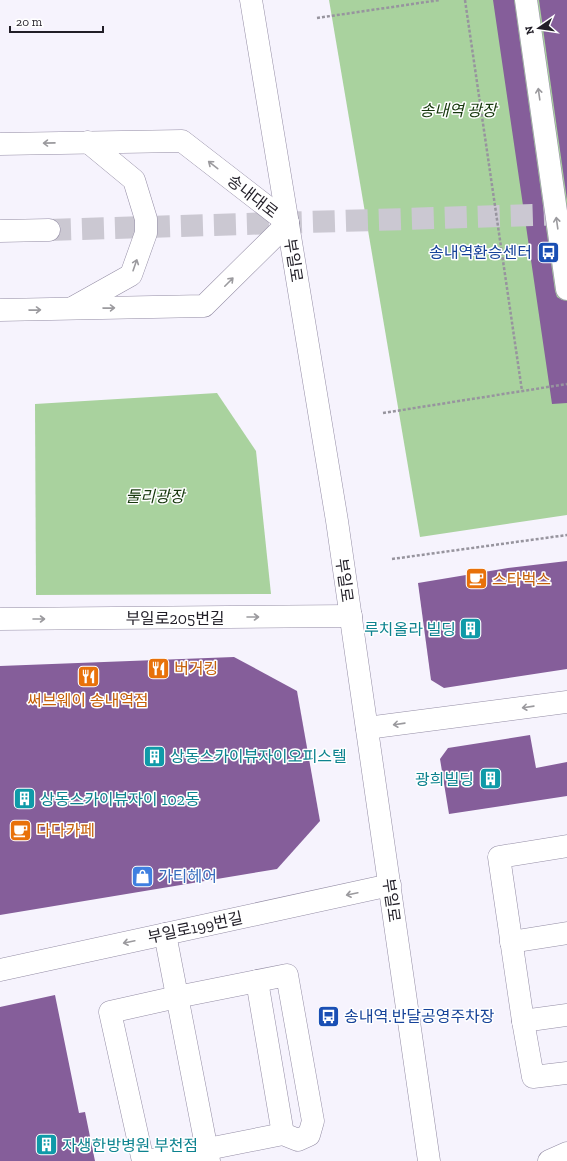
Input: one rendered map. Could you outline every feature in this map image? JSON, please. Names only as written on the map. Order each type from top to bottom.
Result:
[{"type":"street","name":"부일로","points":[[252,0],[337,521],[429,1161]]},
{"type":"street","points":[[526,0],[567,289]]},
{"type":"street","points":[[541,0],[567,185]]},
{"type":"street","name":"송내대로","points":[[0,144],[182,141],[288,223],[204,306],[0,310]]},
{"type":"street","points":[[70,309],[131,275],[146,233],[146,219],[134,180],[88,142]]},
{"type":"street","points":[[0,231],[49,230]]},
{"type":"street","name":"부일로205번길","points":[[0,619],[351,616]]},
{"type":"street","points":[[367,728],[567,702]]},
{"type":"street","points":[[567,846],[499,857],[532,1077],[567,1073]]},
{"type":"street","name":"부일로199번길","points":[[0,970],[390,885]]},
{"type":"street","points":[[511,942],[567,933]]},
{"type":"street","points":[[165,934],[208,1155]]},
{"type":"street","points":[[143,1161],[110,1012],[287,975],[313,1121],[309,1135],[298,1140],[283,1134],[208,1155],[147,1161]]},
{"type":"street","points":[[257,981],[283,1134]]},
{"type":"street","points":[[523,1021],[567,1014]]},
{"type":"street","points":[[549,1161],[567,1153]]},
{"type":"path","points":[[317,18],[440,0]]},
{"type":"path","points":[[465,0],[522,391]]},
{"type":"path","points":[[383,413],[567,384]]},
{"type":"path","points":[[392,559],[567,535]]},
{"type":"green space","name":"송내역 광장","points":[[329,0],[555,0],[567,93],[567,515],[420,537]]},
{"type":"green space","name":"둘리광장","points":[[217,393],[256,451],[271,594],[36,595],[35,404]]},
{"type":"building","points":[[493,0],[514,0],[555,291],[557,297],[567,301],[567,403],[552,404]]},
{"type":"building","points":[[539,0],[567,0],[567,200]]},
{"type":"building","name":"루치올라 빌딩","points":[[567,561],[567,669],[444,688],[431,680],[418,583],[508,568]]},
{"type":"building","name":"상동스카이뷰자이오피스텔","points":[[234,657],[297,691],[320,821],[277,869],[0,915],[0,666]]},
{"type":"building","name":"광희빌딩","points":[[530,735],[536,768],[567,762],[567,796],[449,814],[440,759],[448,748]]},
{"type":"building","points":[[55,995],[79,1113],[85,1112],[95,1161],[0,1161],[0,1007]]},
{"type":"tunnel","points":[[49,230],[567,214]]},
{"type":"place","name":"송내역환승센터","points":[[548,252]]},
{"type":"place","name":"스타벅스","points":[[476,579]]},
{"type":"place","name":"루치올라 빌딩","points":[[471,629]]},
{"type":"place","name":"버거킹","points":[[159,668]]},
{"type":"place","name":"써브웨이 송내역점","points":[[88,676]]},
{"type":"place","name":"상동스카이뷰자이오피스텔","points":[[154,756]]},
{"type":"place","name":"광희빌딩","points":[[490,779]]},
{"type":"place","name":"상동스카이뷰자이 102동","points":[[25,799]]},
{"type":"place","name":"다다카페","points":[[20,830]]},
{"type":"place","name":"가티헤어","points":[[142,876]]},
{"type":"place","name":"송내역.반달공영주차장","points":[[328,1016]]},
{"type":"place","name":"자생한방병원 부천점","points":[[46,1145]]}]
